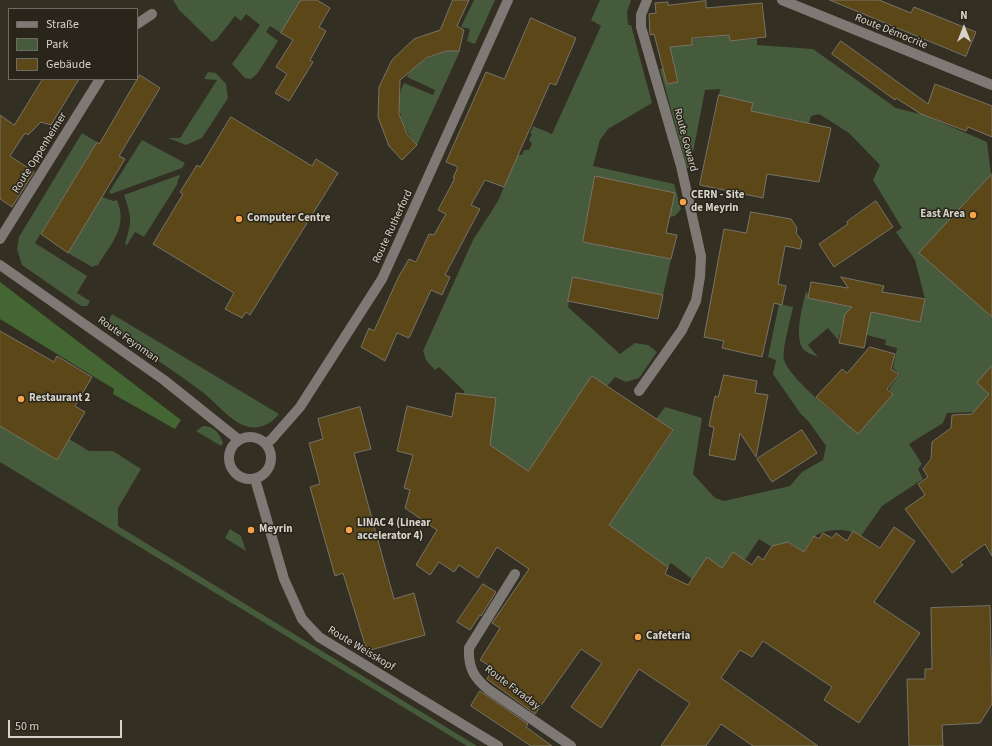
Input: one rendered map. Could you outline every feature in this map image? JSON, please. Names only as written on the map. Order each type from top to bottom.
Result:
[{"type":"street","name":"Route Rutherford","points":[[266,443],[271,440],[300,407],[382,279],[508,0]]},
{"type":"street","name":"Route Goward","points":[[639,391],[682,330],[696,301],[701,256],[681,166],[641,26],[641,15],[647,0]]},
{"type":"street","name":"Route Démocrite","points":[[782,0],[992,86]]},
{"type":"street","points":[[138,23],[152,14]]},
{"type":"street","name":"Route Oppenheimer","points":[[0,239],[99,80]]},
{"type":"street","name":"Route Feynman","points":[[0,265],[164,380],[239,440]]},
{"type":"street","points":[[247,437],[255,437],[266,443],[270,451],[270,466],[265,474],[255,479],[243,478],[233,472],[230,467],[230,450],[239,440],[247,437]]},
{"type":"street","name":"Route Weisskopf","points":[[255,479],[284,579],[302,618],[318,637],[498,746]]},
{"type":"street","name":"Route Faraday","points":[[515,574],[469,648],[468,660],[470,670],[478,681],[571,746]]},
{"type":"green space","points":[[173,0],[301,0],[281,33],[270,26],[266,32],[278,41],[257,74],[251,79],[245,78],[232,64],[260,25],[246,14],[241,21],[235,16],[217,39],[212,42],[179,10]]},
{"type":"green space","points":[[474,0],[495,0],[475,44],[467,41],[470,29],[461,27]]},
{"type":"green space","points":[[600,0],[631,0],[627,12],[628,25],[631,25],[652,103],[608,129],[600,140],[593,166],[674,184],[681,209],[675,216],[669,217],[675,193],[595,177],[583,241],[671,259],[663,295],[573,277],[568,307],[620,354],[635,343],[648,345],[657,352],[639,378],[626,382],[615,377],[607,386],[592,376],[528,471],[483,441],[496,398],[464,394],[464,391],[439,367],[435,370],[426,360],[423,351],[473,240],[498,201],[518,155],[522,155],[524,150],[529,150],[532,144],[529,140],[532,134],[530,133],[533,126],[552,134],[601,26],[591,20]]},
{"type":"green space","points":[[729,35],[730,41],[757,39],[757,45],[813,49],[896,108],[924,115],[987,142],[991,175],[920,253],[992,317],[992,366],[989,394],[975,412],[947,413],[943,423],[909,444],[922,464],[918,469],[923,479],[882,506],[861,536],[845,530],[832,530],[820,533],[813,537],[804,552],[789,542],[772,547],[759,539],[745,560],[733,552],[722,568],[707,558],[692,579],[671,563],[668,567],[609,525],[673,431],[656,419],[665,407],[702,418],[693,474],[715,498],[724,501],[790,486],[802,472],[823,460],[826,446],[809,422],[800,413],[773,374],[776,360],[768,357],[779,304],[793,307],[784,348],[784,359],[787,367],[816,398],[858,433],[893,394],[889,389],[900,374],[893,368],[897,348],[885,345],[886,340],[867,335],[867,332],[842,327],[838,340],[828,328],[808,345],[818,357],[807,352],[801,345],[799,338],[801,313],[806,291],[808,298],[920,322],[925,299],[915,260],[896,232],[902,228],[873,180],[880,165],[849,133],[819,114],[811,116],[809,123],[773,115],[763,165],[741,161],[753,103],[719,95],[720,89],[705,90],[690,168],[687,168],[660,69],[663,68],[668,42],[692,45],[692,39]]},
{"type":"green space","points":[[446,51],[460,51],[417,145],[403,124],[399,108],[401,91],[404,83],[433,95],[435,90],[407,77],[414,67],[429,57]]},
{"type":"green space","points":[[208,72],[216,73],[226,84],[228,98],[202,138],[186,145],[168,138],[180,138],[217,80],[204,79]]},
{"type":"green space","points":[[82,133],[97,142],[35,243],[87,276],[77,293],[90,301],[87,306],[81,306],[22,265],[17,249],[19,237]]},
{"type":"green space","points":[[142,140],[185,163],[182,168],[111,194],[109,192]]},
{"type":"green space","points":[[179,175],[178,183],[144,237],[135,232],[127,245],[125,244],[129,230],[130,215],[124,195]]},
{"type":"green space","points":[[102,197],[113,201],[117,200],[121,218],[120,226],[117,234],[98,265],[92,267],[68,253]]},
{"type":"green space","points":[[0,282],[181,420],[175,429],[113,394],[114,389],[0,319]]},
{"type":"green space","points":[[112,314],[279,414],[270,423],[258,427],[249,427],[237,422],[205,394],[112,329],[109,320]]},
{"type":"green space","points":[[0,426],[57,460],[69,439],[89,451],[113,451],[141,469],[118,508],[118,526],[477,746],[467,746],[0,462]]},
{"type":"green space","points":[[203,426],[210,427],[216,431],[223,443],[221,446],[196,431]]},
{"type":"green space","points":[[230,529],[241,536],[246,551],[225,538]]},
{"type":"building","points":[[301,0],[317,0],[330,8],[319,27],[326,31],[310,60],[313,62],[289,101],[275,93],[287,74],[276,67],[293,40],[281,33]]},
{"type":"building","points":[[453,0],[469,0],[457,26],[464,30],[459,51],[446,51],[426,58],[400,80],[399,114],[407,134],[417,145],[402,160],[389,146],[378,117],[379,87],[392,60],[414,39],[440,30]]},
{"type":"building","points":[[830,0],[879,0],[911,13],[914,7],[976,32],[966,56]]},
{"type":"building","points":[[706,1],[706,8],[762,3],[766,37],[730,41],[729,35],[692,38],[692,45],[670,47],[678,82],[667,84],[654,34],[650,35],[649,14],[656,13],[655,3],[668,2],[668,5]]},
{"type":"building","points":[[531,18],[576,38],[556,85],[550,83],[504,187],[485,180],[471,205],[480,209],[445,275],[450,277],[442,295],[431,290],[409,338],[397,333],[385,361],[361,347],[369,328],[374,331],[399,276],[409,259],[416,262],[429,234],[434,235],[446,214],[438,210],[455,178],[453,178],[458,167],[446,162],[486,72],[504,79]]},
{"type":"building","points":[[841,41],[928,104],[935,84],[992,106],[992,137],[968,127],[966,131],[921,114],[896,98],[895,100],[832,54]]},
{"type":"building","points":[[140,75],[160,88],[119,156],[125,159],[68,253],[41,234],[97,142],[99,144]]},
{"type":"building","points":[[42,80],[78,80],[51,125],[41,122],[28,135],[25,133],[10,156],[34,172],[12,207],[0,199],[0,115],[14,125]]},
{"type":"building","points":[[719,95],[753,103],[751,111],[831,128],[819,182],[767,174],[763,198],[700,185]]},
{"type":"building","name":"Computer Centre","points":[[231,117],[312,166],[316,159],[338,173],[250,315],[246,312],[242,318],[225,309],[234,293],[153,244],[183,194],[180,192],[197,165],[200,167]]},
{"type":"building","name":"East Area","points":[[992,174],[992,317],[919,253]]},
{"type":"building","points":[[595,176],[675,193],[666,233],[677,235],[671,259],[583,242]]},
{"type":"building","points":[[876,201],[893,227],[834,267],[819,244],[848,224],[847,222]]},
{"type":"building","points":[[751,212],[791,219],[797,228],[796,233],[802,241],[800,249],[785,246],[778,284],[786,286],[782,305],[774,303],[762,357],[722,348],[724,341],[704,337],[724,229],[746,233]]},
{"type":"building","points":[[573,277],[663,295],[658,319],[568,301]]},
{"type":"building","points":[[841,277],[884,286],[882,292],[925,299],[920,322],[871,312],[864,348],[839,343],[845,314],[852,307],[808,298],[811,282],[848,288]]},
{"type":"building","points":[[0,331],[54,362],[57,356],[92,377],[75,406],[85,412],[57,460],[0,426]]},
{"type":"building","points":[[870,347],[895,354],[891,369],[899,374],[887,389],[893,394],[858,434],[816,397],[842,369],[847,373]]},
{"type":"building","points":[[992,366],[992,556],[985,544],[960,562],[963,565],[952,573],[905,509],[925,495],[918,484],[928,477],[923,469],[931,459],[932,442],[951,428],[952,415],[972,414],[989,394],[977,383]]},
{"type":"building","points":[[724,375],[757,381],[755,393],[768,395],[756,457],[740,433],[735,460],[709,455],[714,427],[709,426],[715,396],[718,397]]},
{"type":"building","points":[[592,376],[673,430],[609,525],[668,567],[665,574],[688,585],[707,557],[722,568],[733,552],[752,565],[758,556],[763,560],[772,546],[788,542],[804,552],[814,536],[819,539],[823,533],[832,538],[836,533],[847,541],[853,531],[880,548],[894,527],[915,541],[874,602],[920,633],[859,723],[824,700],[832,687],[763,641],[752,657],[740,650],[721,678],[818,746],[753,746],[721,724],[706,746],[661,746],[690,703],[639,669],[601,728],[571,707],[602,663],[581,649],[535,714],[487,679],[493,668],[480,660],[500,628],[492,623],[529,569],[497,547],[478,578],[459,565],[454,572],[439,562],[430,575],[416,565],[437,530],[405,508],[410,490],[404,488],[413,455],[397,451],[407,406],[452,417],[456,393],[496,398],[490,445],[528,471]]},
{"type":"building","name":"LINAC 4 (Linear accelerator 4)","points":[[360,407],[371,449],[354,453],[394,599],[414,593],[425,635],[367,651],[343,573],[335,576],[310,487],[320,484],[309,443],[323,439],[318,419]]},
{"type":"building","points":[[802,430],[817,453],[772,482],[757,459]]},
{"type":"building","points":[[483,584],[496,592],[470,630],[457,622]]},
{"type":"building","points":[[990,606],[992,704],[980,723],[942,725],[943,746],[909,746],[907,679],[925,679],[925,669],[932,669],[931,608]]},
{"type":"building","points":[[480,691],[528,724],[526,727],[552,746],[531,746],[471,706]]},
{"type":"place","name":"CERN - Site de Meyrin","points":[[683,202]]},
{"type":"place","name":"East Area","points":[[973,215]]},
{"type":"place","name":"Computer Centre","points":[[239,219]]},
{"type":"place","name":"Restaurant 2","points":[[21,399]]},
{"type":"place","name":"Meyrin","points":[[251,530]]},
{"type":"place","name":"LINAC 4 (Linear accelerator 4)","points":[[349,530]]},
{"type":"place","name":"Cafeteria","points":[[638,637]]}]
